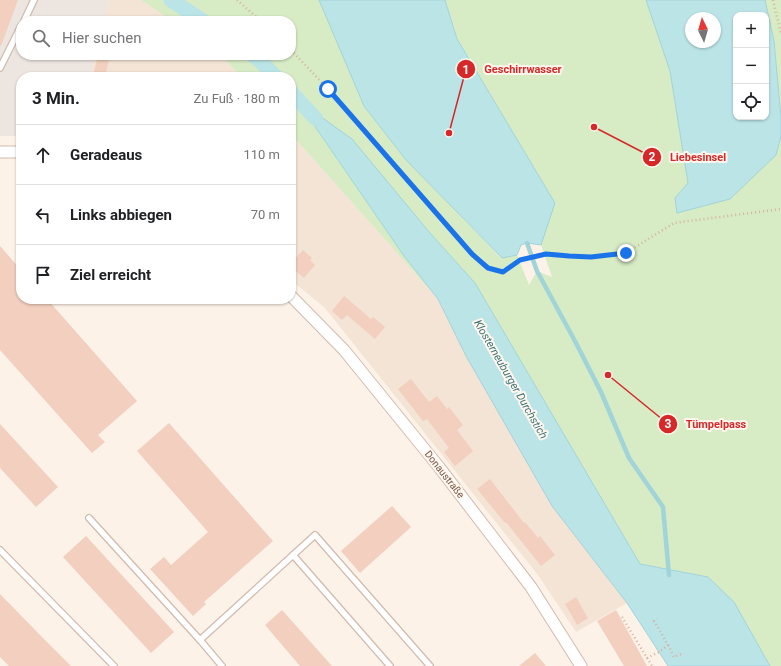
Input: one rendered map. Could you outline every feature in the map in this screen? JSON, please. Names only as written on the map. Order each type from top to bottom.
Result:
[{"type":"street","points":[[0,152],[16,152]]},
{"type":"street","name":"Donaustraße","points":[[296,301],[344,350],[439,467],[531,587],[581,666]]},
{"type":"lane","points":[[26,16],[34,0]]},
{"type":"lane","points":[[0,68],[16,36]]},
{"type":"lane","points":[[89,518],[222,666]]},
{"type":"lane","points":[[200,640],[315,535],[430,666]]},
{"type":"lane","points":[[0,550],[114,666]]},
{"type":"lane","points":[[293,555],[390,666]]},
{"type":"path","points":[[237,0],[255,16]]},
{"type":"path","points":[[773,0],[781,34]]},
{"type":"path","points":[[296,55],[328,89],[472,254],[488,268],[503,272],[520,260],[546,254],[591,257],[626,253],[674,223],[781,209]]},
{"type":"path","points":[[622,617],[652,666]]},
{"type":"path","points":[[657,619],[654,622],[674,657],[684,653]]},
{"type":"path","points":[[647,658],[659,652],[668,645]]},
{"type":"shaded area","points":[[0,0],[109,0],[105,16],[16,16],[16,60],[94,60],[91,72],[16,72],[16,136],[0,136]]},
{"type":"shaded area","points":[[109,0],[141,0],[165,16],[105,16]]},
{"type":"shaded area","points":[[94,60],[226,60],[236,72],[91,72]]},
{"type":"shaded area","points":[[296,140],[438,299],[466,356],[555,509],[627,603],[576,632],[538,575],[325,308],[296,284]]},
{"type":"green space","points":[[141,0],[319,0],[364,106],[406,160],[501,258],[517,255],[529,285],[537,271],[552,277],[541,245],[555,203],[457,39],[445,0],[648,0],[670,71],[688,183],[675,198],[776,155],[781,136],[781,666],[770,666],[734,602],[708,577],[640,564],[475,283],[430,233],[304,105],[316,128],[404,256],[438,299],[296,140],[296,72],[236,72],[226,60],[296,60],[296,16],[165,16]]},
{"type":"green space","points":[[765,0],[781,0],[781,118],[774,41],[769,12],[768,12]]},
{"type":"water","points":[[319,0],[445,0],[457,39],[555,203],[541,245],[527,243],[521,245],[517,255],[502,258],[406,160],[364,106]]},
{"type":"water","points":[[646,0],[765,0],[768,12],[733,12],[733,120],[769,120],[769,18],[774,41],[781,118],[781,136],[776,155],[730,199],[677,213],[675,198],[688,183],[670,71]]},
{"type":"water","points":[[303,104],[352,139],[430,233],[475,283],[640,564],[708,577],[734,602],[770,666],[668,666],[627,603],[552,506],[466,356],[438,299],[404,256],[316,128]]},
{"type":"building","points":[[0,0],[18,0],[1,46],[0,46]]},
{"type":"building","points":[[97,60],[109,60],[106,72],[94,72]]},
{"type":"building","points":[[0,246],[16,264],[16,304],[51,304],[137,401],[98,435],[105,442],[92,453],[0,350]]},
{"type":"building","points":[[303,250],[312,258],[310,260],[315,265],[304,278],[296,271],[296,258]]},
{"type":"building","points":[[344,296],[371,319],[373,317],[385,327],[375,339],[347,315],[342,320],[332,311]]},
{"type":"building","points":[[411,379],[429,402],[437,396],[447,409],[449,407],[463,425],[457,430],[473,451],[455,466],[444,452],[449,448],[427,419],[423,421],[398,389]]},
{"type":"building","points":[[169,423],[273,541],[204,602],[206,604],[193,616],[150,569],[164,557],[171,565],[208,532],[137,451]]},
{"type":"building","points":[[0,424],[58,487],[36,507],[0,468]]},
{"type":"building","points":[[490,479],[524,523],[525,522],[538,538],[540,536],[555,555],[541,566],[506,522],[505,523],[477,489]]},
{"type":"building","points":[[392,506],[411,527],[360,573],[341,551]]},
{"type":"building","points":[[86,536],[174,632],[151,653],[63,557]]},
{"type":"building","points":[[0,594],[71,666],[9,666],[0,657]]},
{"type":"building","points":[[576,597],[588,618],[577,625],[565,604]]},
{"type":"building","points":[[282,610],[332,666],[300,666],[265,625]]},
{"type":"building","points":[[616,610],[647,666],[624,666],[597,621]]},
{"type":"building","points":[[535,653],[546,666],[519,666]]},
{"type":"waterway","name":"Klosterneuburger Durchstich","points":[[171,0],[195,16]]},
{"type":"waterway","name":"Klosterneuburger Durchstich","points":[[259,60],[271,72]]},
{"type":"waterway","name":"Klosterneuburger Durchstich","points":[[296,97],[316,119]]},
{"type":"waterway","points":[[527,243],[537,271],[601,392],[629,458],[663,507],[669,575]]},
{"type":"place","name":"Liebesinsel","points":[[594,127]]},
{"type":"place","name":"Geschirrwasser","points":[[449,133]]},
{"type":"place","name":"Tümpelpass","points":[[608,375]]},
{"type":"route","points":[[328,89],[472,254],[488,268],[503,272],[520,260],[546,254],[591,257],[626,253]]}]
